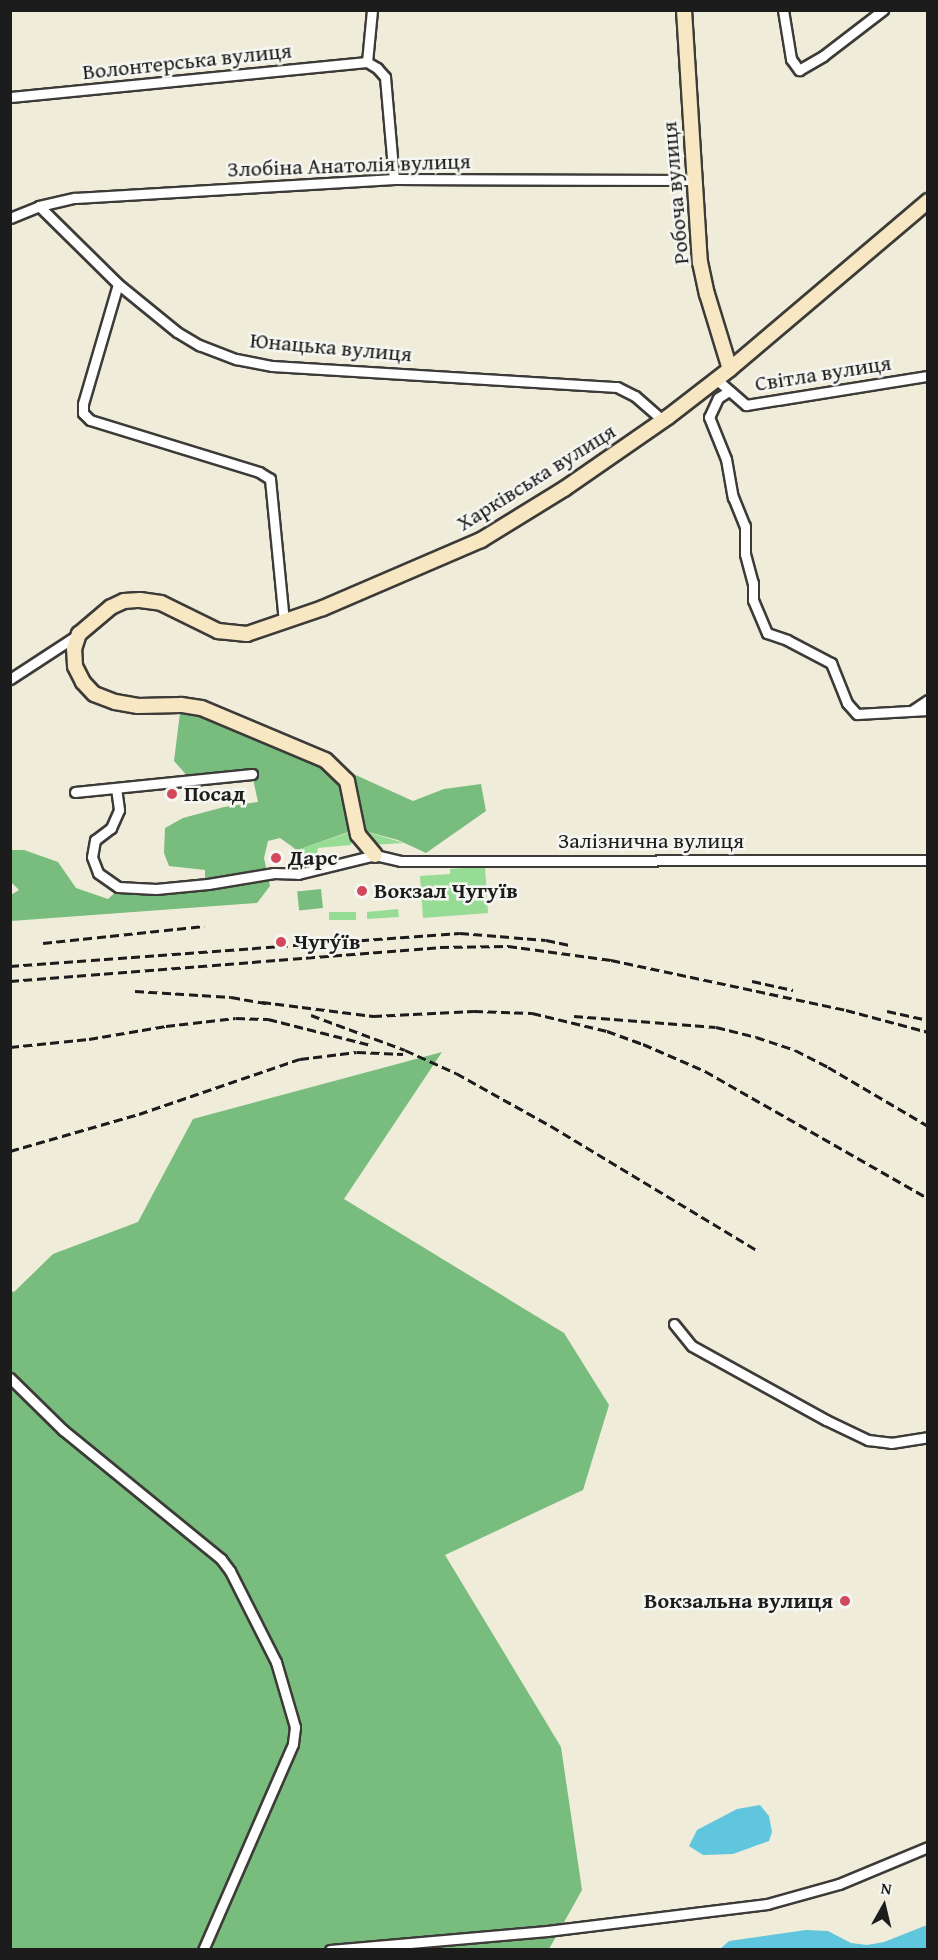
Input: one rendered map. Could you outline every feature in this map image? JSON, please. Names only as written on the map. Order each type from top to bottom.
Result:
[{"type":"street","points":[[372,10],[367,62],[385,77],[394,178]]},
{"type":"street","name":"Робоча вулиця","points":[[684,10],[700,262],[706,294],[730,369]]},
{"type":"street","points":[[783,10],[791,59],[799,70],[823,56],[883,10]]},
{"type":"street","name":"Волонтерська вулиця","points":[[10,97],[367,62]]},
{"type":"street","name":"Злобіна Анатолія вулиця","points":[[10,218],[39,206],[75,198],[394,178],[693,180]]},
{"type":"street","name":"Харківська вулиця","points":[[10,679],[79,634],[111,607],[124,601],[140,600],[161,603],[218,631],[248,634],[284,622],[481,540],[564,489],[663,420],[730,369],[927,201]]},
{"type":"street","name":"Юнацька вулиця","points":[[39,206],[118,284],[177,332],[199,345],[236,359],[272,366],[616,387],[635,396],[663,420]]},
{"type":"street","points":[[118,284],[83,404],[83,413],[90,420],[259,472],[270,479],[284,622]]},
{"type":"street","name":"Світла вулиця","points":[[716,379],[746,405],[927,376]]},
{"type":"street","points":[[729,391],[718,398],[709,417],[726,459],[733,497],[745,526],[745,554],[753,582],[753,600],[767,633],[787,640],[831,663],[847,703],[858,714],[927,710]]},
{"type":"street","points":[[79,634],[74,649],[75,666],[83,682],[94,694],[115,702],[138,706],[181,705],[201,708],[325,760],[347,781],[358,835],[375,855],[298,874],[274,873],[208,884],[156,889],[118,887],[98,873],[92,857],[95,840],[111,828],[119,810],[116,788]]},
{"type":"street","points":[[913,710],[927,700]]},
{"type":"street","points":[[75,792],[252,774]]},
{"type":"street","name":"Залізнична вулиця","points":[[375,855],[401,861],[927,860]]},
{"type":"street","points":[[674,1324],[692,1346],[826,1420],[868,1440],[891,1443],[927,1437]]},
{"type":"street","points":[[10,1378],[63,1430],[221,1559],[230,1571],[276,1662],[295,1727],[293,1744],[203,1950]]},
{"type":"street","points":[[330,1950],[548,1931],[744,1907],[804,1895],[839,1884],[927,1847]]},
{"type":"green space","points":[[181,705],[329,763],[413,801],[444,789],[481,784],[486,811],[426,853],[398,840],[357,829],[297,850],[280,838],[268,841],[264,858],[270,886],[257,903],[11,921],[11,895],[19,890],[11,882],[11,850],[24,850],[58,862],[76,888],[108,899],[121,887],[205,884],[205,870],[169,866],[164,853],[165,828],[183,818],[224,807],[258,802],[252,774],[191,780],[174,761]]},
{"type":"green space","points":[[353,831],[351,845],[318,848],[315,863],[304,862],[292,846],[297,850]]},
{"type":"green space","points":[[364,831],[404,843],[372,845],[366,840]]},
{"type":"green space","points":[[485,866],[488,913],[423,918],[420,876],[450,874],[450,869]]},
{"type":"green space","points":[[321,889],[323,908],[299,910],[297,892]]},
{"type":"green space","points":[[398,909],[399,917],[367,919],[367,912]]},
{"type":"green space","points":[[329,912],[356,912],[356,920],[329,920]]},
{"type":"green space","points":[[442,1052],[344,1199],[564,1333],[609,1405],[583,1490],[445,1555],[561,1747],[582,1890],[549,1949],[11,1950],[11,1291],[14,1292],[53,1254],[138,1222],[193,1119]]},
{"type":"water","points":[[760,1805],[769,1816],[772,1832],[769,1841],[733,1854],[703,1855],[689,1846],[697,1830],[737,1809]]},
{"type":"water","points":[[927,1925],[927,1949],[720,1949],[729,1941],[806,1930],[828,1931],[851,1943],[867,1945],[884,1942]]},
{"type":"railway","points":[[43,943],[204,926]]},
{"type":"railway","points":[[10,966],[460,933],[546,940],[569,945]]},
{"type":"railway","points":[[10,981],[440,947],[508,946],[611,960],[846,1010],[928,1032]]},
{"type":"railway","points":[[752,981],[793,990]]},
{"type":"railway","points":[[135,991],[231,997],[270,1004]]},
{"type":"railway","points":[[262,1002],[373,1016],[474,1011],[532,1013],[607,1031],[705,1071],[928,1198]]},
{"type":"railway","points":[[887,1011],[928,1020]]},
{"type":"railway","points":[[311,1015],[405,1050],[456,1073],[551,1126],[758,1251]]},
{"type":"railway","points":[[574,1016],[716,1027],[756,1037],[795,1050],[828,1067],[928,1126]]},
{"type":"railway","points":[[10,1047],[89,1039],[166,1026],[236,1018],[268,1019],[371,1045]]},
{"type":"railway","points":[[10,1151],[139,1114],[300,1059],[357,1052],[403,1054]]},
{"type":"place","name":"Посад","points":[[172,794]]},
{"type":"place","name":"Дарс","points":[[276,858]]},
{"type":"place","name":"Вокзал Чугуїв","points":[[362,891]]},
{"type":"place","name":"Чугу́їв","points":[[281,942]]},
{"type":"place","name":"Вокзальна вулиця","points":[[845,1601]]}]
